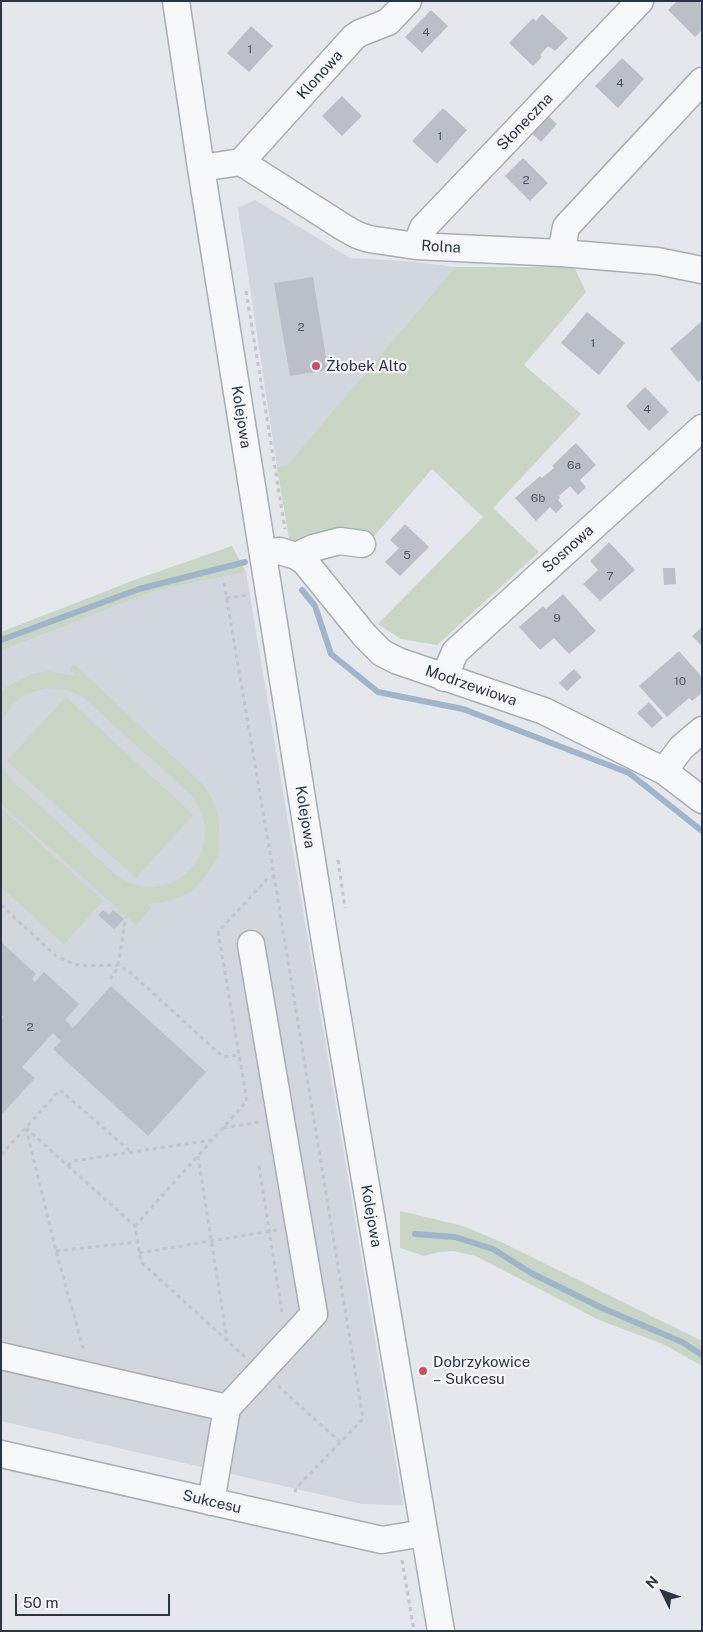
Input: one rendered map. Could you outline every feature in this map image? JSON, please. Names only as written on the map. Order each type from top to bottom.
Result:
[{"type":"street","name":"Kolejowa","points":[[176,1],[200,168],[325,938],[441,1631]]},
{"type":"street","name":"Klonowa","points":[[241,162],[354,37],[388,22],[408,1]]},
{"type":"street","name":"Słoneczna","points":[[416,246],[424,228],[640,1]]},
{"type":"street","points":[[561,253],[566,227],[702,81]]},
{"type":"street","points":[[200,168],[241,162]]},
{"type":"street","name":"Rolna","points":[[241,162],[357,235],[369,239],[416,246],[561,253],[657,262],[702,270]]},
{"type":"street","name":"Sosnowa","points":[[444,678],[455,652],[702,428]]},
{"type":"street","points":[[263,553],[280,550],[296,556],[312,548],[340,541],[362,544]]},
{"type":"street","name":"Modrzewiowa","points":[[296,556],[311,568],[373,645],[398,661],[544,711],[664,771],[702,800]]},
{"type":"street","points":[[664,771],[681,748],[702,730]]},
{"type":"street","points":[[211,1502],[227,1408],[314,1314],[250,944]]},
{"type":"street","points":[[1,1356],[227,1408]]},
{"type":"street","name":"Sukcesu","points":[[1,1454],[382,1540],[424,1534]]},
{"type":"path","points":[[224,583],[363,1419],[296,1488],[294,1496]]},
{"type":"path","points":[[135,1226],[247,1101],[218,932],[267,878],[274,876]]},
{"type":"path","points":[[1,905],[56,956],[74,964],[87,966],[118,965],[131,973],[223,1058],[239,1055]]},
{"type":"path","points":[[110,979],[118,965],[126,917]]},
{"type":"path","points":[[1,1155],[60,1090],[131,1152]]},
{"type":"path","points":[[26,1128],[135,1226],[141,1262],[340,1442]]},
{"type":"path","points":[[26,1128],[56,1251],[83,1348],[78,1374]]},
{"type":"path","points":[[68,1166],[73,1160],[212,1140]]},
{"type":"path","points":[[198,1156],[227,1340]]},
{"type":"path","points":[[258,1166],[282,1312]]},
{"type":"path","points":[[139,1253],[329,1220]]},
{"type":"path","points":[[56,1251],[138,1242]]},
{"type":"path","points":[[398,1537],[414,1631]]},
{"type":"shaded area","name":"Żłobek Alto","points":[[255,200],[350,258],[406,261],[455,267],[287,465],[277,467],[238,208]]},
{"type":"shaded area","points":[[246,572],[403,1505],[362,1504],[1,1421],[1,651],[157,590]]},
{"type":"green space","points":[[455,267],[574,267],[586,292],[524,365],[581,414],[493,508],[539,552],[437,645],[401,639],[378,624],[483,517],[432,469],[369,542],[290,544],[277,467],[287,465]]},
{"type":"green space","points":[[232,546],[246,572],[157,590],[1,651],[1,632],[140,578]]},
{"type":"green space","points":[[74,664],[203,785],[210,795],[218,815],[220,841],[218,855],[202,881],[192,891],[181,897],[160,903],[147,904],[151,908],[136,925],[1,804],[1,765],[10,779],[116,875],[129,883],[141,886],[155,887],[171,883],[182,877],[201,854],[205,837],[204,821],[200,809],[191,795],[83,697],[67,690],[49,688],[36,691],[24,695],[12,705],[1,722],[1,694],[8,686],[32,674],[47,671],[76,676],[69,669]]},
{"type":"green space","points":[[66,697],[193,815],[136,878],[7,761]]},
{"type":"green space","points":[[1,808],[103,901],[64,944],[1,887]]},
{"type":"green space","points":[[400,1211],[463,1226],[499,1241],[702,1341],[702,1366],[665,1345],[597,1319],[476,1256],[454,1251],[438,1252],[424,1256],[400,1248]]},
{"type":"building","points":[[677,1],[699,1],[702,4],[702,30],[695,37],[668,10]]},
{"type":"building","points":[[431,10],[448,26],[422,53],[405,37]]},
{"type":"building","points":[[542,14],[568,38],[555,51],[548,46],[540,55],[542,57],[533,66],[509,43],[533,18],[536,21]]},
{"type":"building","points":[[251,26],[273,46],[249,72],[227,53]]},
{"type":"building","points":[[622,58],[644,79],[618,108],[595,86]]},
{"type":"building","points":[[342,96],[362,116],[342,136],[322,116]]},
{"type":"building","points":[[443,108],[467,130],[437,164],[412,141]]},
{"type":"building","points":[[544,112],[557,124],[541,142],[528,130]]},
{"type":"building","points":[[523,158],[548,183],[530,201],[505,176]]},
{"type":"building","points":[[313,277],[328,370],[290,376],[274,283]]},
{"type":"building","points":[[587,312],[625,343],[599,375],[561,343]]},
{"type":"building","points":[[702,321],[702,379],[698,382],[670,349]]},
{"type":"building","points":[[645,387],[669,412],[649,431],[626,406]]},
{"type":"building","points":[[576,443],[596,465],[580,480],[586,487],[578,495],[570,486],[559,496],[558,500],[563,506],[556,513],[550,507],[536,521],[515,498],[540,476],[542,478],[554,468],[552,466]]},
{"type":"building","points":[[405,524],[429,547],[400,576],[385,562],[399,548],[390,540]]},
{"type":"building","points":[[609,542],[635,570],[600,601],[583,584],[598,570],[590,561]]},
{"type":"building","points":[[663,568],[675,568],[676,584],[664,585]]},
{"type":"building","points":[[563,594],[596,631],[569,654],[554,638],[540,650],[519,627],[543,606],[546,609]]},
{"type":"building","points":[[702,627],[702,646],[692,636]]},
{"type":"building","points":[[679,651],[702,677],[702,693],[692,701],[689,698],[667,717],[639,686]]},
{"type":"building","points":[[574,669],[582,677],[567,691],[559,683]]},
{"type":"building","points":[[649,702],[663,718],[652,728],[637,713]]},
{"type":"building","points":[[103,910],[109,915],[113,910],[124,919],[114,929],[98,915]]},
{"type":"building","points":[[1,942],[36,974],[32,979],[35,982],[44,972],[79,1004],[65,1020],[73,1028],[111,986],[206,1072],[148,1136],[53,1049],[61,1041],[53,1033],[22,1067],[35,1078],[3,1113],[1,1112],[1,1020],[4,1017],[1,1015]]},
{"type":"waterway","points":[[1,640],[139,589],[245,562]]},
{"type":"waterway","points":[[302,590],[315,606],[331,654],[378,692],[463,709],[629,773],[702,831]]},
{"type":"waterway","points":[[415,1234],[455,1237],[493,1249],[531,1273],[602,1308],[682,1342],[702,1355]]},
{"type":"place","name":"Żłobek Alto","points":[[316,366]]},
{"type":"place","name":"Dobrzykowice – Sukcesu","points":[[423,1371]]}]
